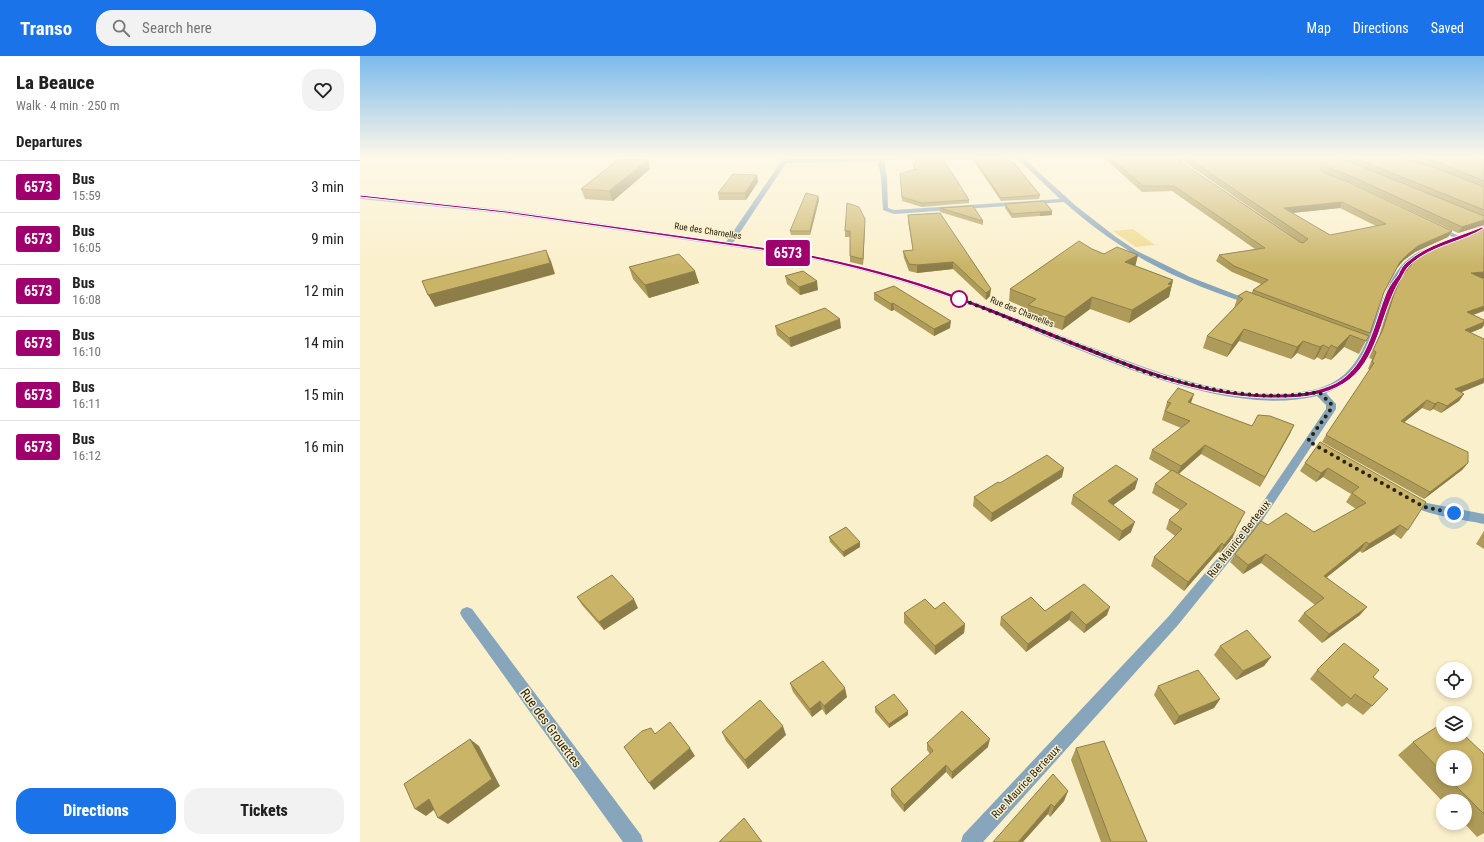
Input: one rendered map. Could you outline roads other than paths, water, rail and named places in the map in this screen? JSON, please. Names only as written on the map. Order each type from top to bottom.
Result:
[{"type":"street","points":[[728,244],[763,193]]},
{"type":"street","points":[[884,193],[885,209],[894,212],[1064,200]]},
{"type":"street","points":[[1056,193],[1110,236],[1138,254],[1179,275],[1260,305]]},
{"type":"street","name":"Rue des Charnelles","points":[[360,196],[506,212],[813,257],[884,274],[958,298],[1148,373],[1181,383],[1240,395],[1284,397],[1319,392]]},
{"type":"street","points":[[1319,392],[1339,384],[1351,376],[1358,368],[1366,345],[1391,290],[1400,273],[1408,263],[1429,250],[1463,236],[1432,225]]},
{"type":"street","name":"Rue Maurice Berteaux","points":[[970,842],[1173,621],[1258,518],[1308,441],[1331,409],[1331,404],[1319,392]]},
{"type":"street","points":[[1308,441],[1322,449]]},
{"type":"street","points":[[1397,492],[1424,507],[1484,518]]},
{"type":"street","name":"Rue des Grouettes","points":[[467,613],[634,842]]}]
